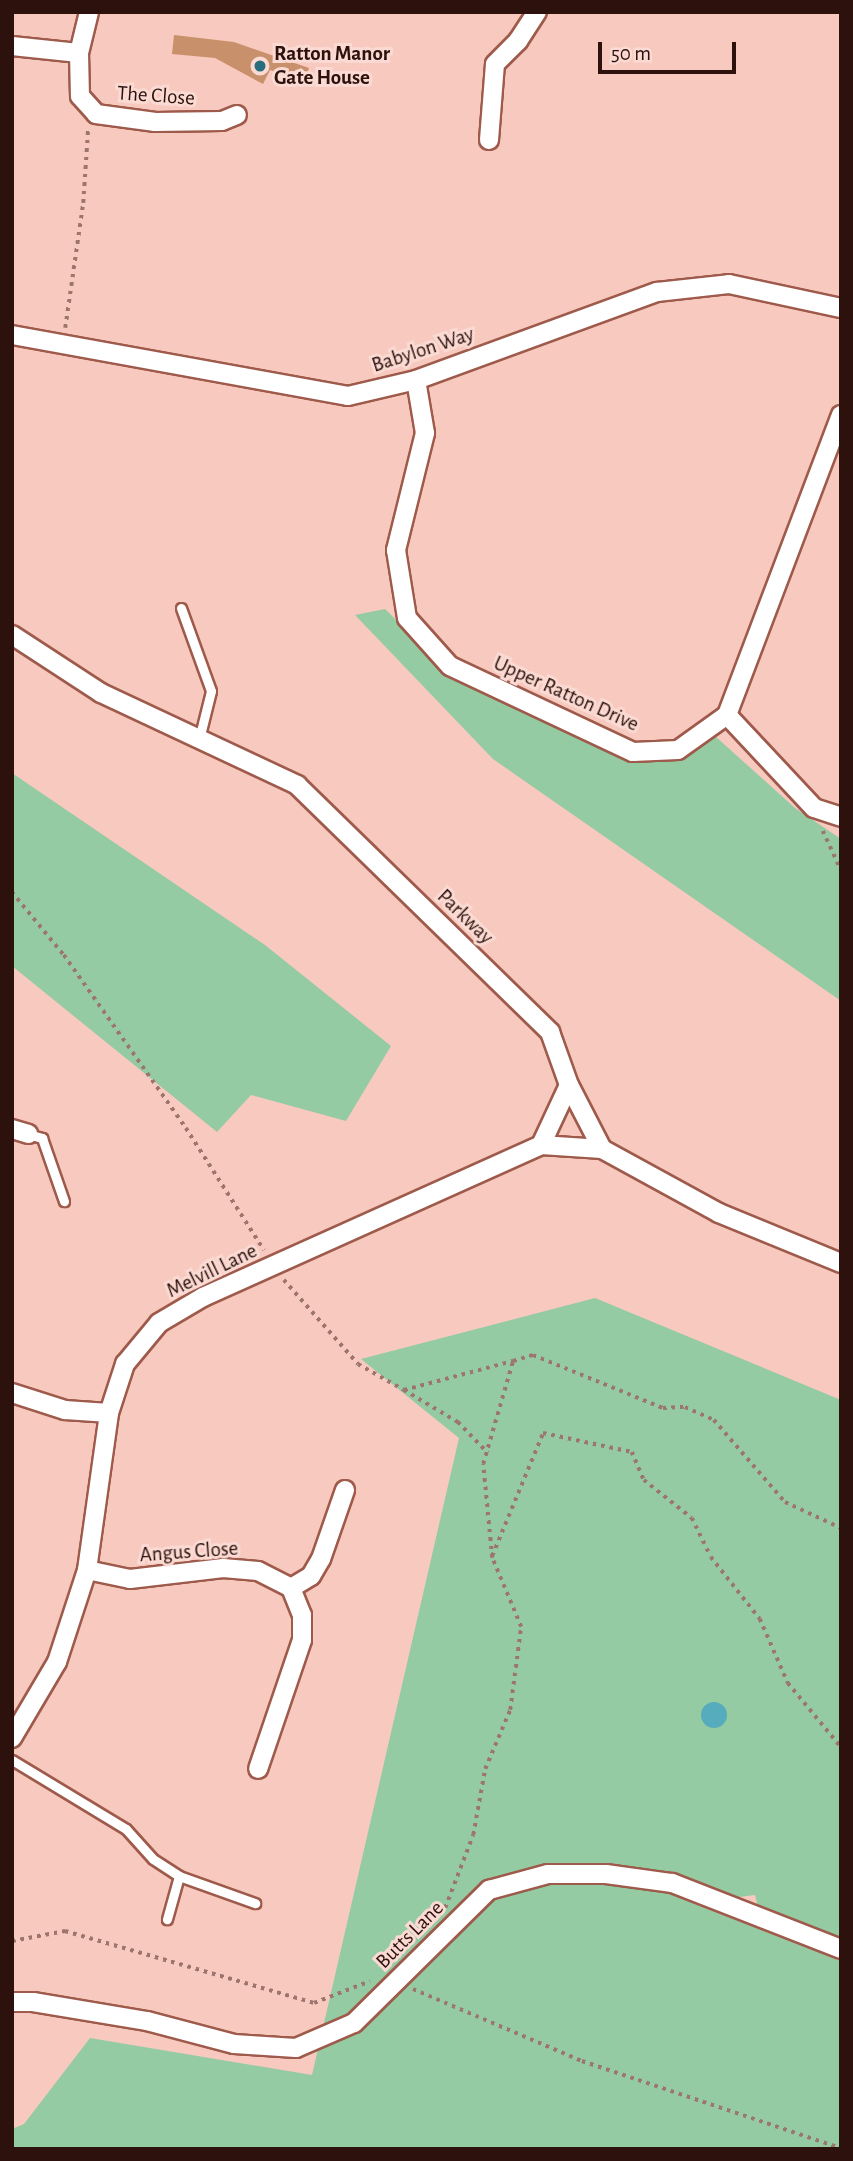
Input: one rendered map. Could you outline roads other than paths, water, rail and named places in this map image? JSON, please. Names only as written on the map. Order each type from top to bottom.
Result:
[{"type":"street","name":"The Close","points":[[89,12],[79,53],[80,96],[96,114],[155,122],[222,121],[237,115]]},
{"type":"street","points":[[489,140],[495,64],[518,41],[537,12]]},
{"type":"street","points":[[12,47],[79,53]]},
{"type":"street","name":"Babylon Way","points":[[12,335],[348,396],[416,380],[657,292],[729,284],[841,308]]},
{"type":"street","name":"Upper Ratton Drive","points":[[416,380],[425,433],[396,550],[400,588],[407,618],[450,666],[633,752],[678,750],[727,716]]},
{"type":"street","points":[[840,420],[727,716],[814,808],[841,817]]},
{"type":"street","name":"Parkway","points":[[12,635],[102,693],[297,785],[550,1031],[569,1085],[602,1149]]},
{"type":"street","points":[[569,1085],[541,1145],[602,1149],[719,1213],[841,1263]]},
{"type":"street","name":"Melvill Lane","points":[[12,1738],[57,1662],[87,1570],[109,1413],[125,1364],[159,1323],[203,1297],[541,1145]]},
{"type":"street","points":[[12,1393],[65,1410],[109,1413]]},
{"type":"street","points":[[258,1769],[302,1640],[302,1615],[291,1588],[311,1576],[321,1559],[345,1490]]},
{"type":"street","name":"Angus Close","points":[[87,1570],[130,1579],[223,1568],[258,1571],[291,1588]]},
{"type":"street","name":"Butts Lane","points":[[12,2002],[33,2002],[147,2021],[234,2044],[296,2048],[354,2023],[489,1890],[548,1874],[606,1874],[673,1883],[841,1949]]},
{"type":"lane","points":[[181,608],[211,691],[199,738]]},
{"type":"lane","points":[[20,1131],[42,1138],[64,1201]]},
{"type":"lane","points":[[12,1760],[126,1829],[153,1859],[178,1876],[255,1903]]},
{"type":"lane","points":[[167,1919],[178,1876]]},
{"type":"water","points":[[714,1702],[723,1706],[727,1715],[723,1724],[714,1728],[705,1724],[701,1715],[705,1706]]},
{"type":"place","name":"Ratton Manor Gate House","points":[[260,66]]}]
